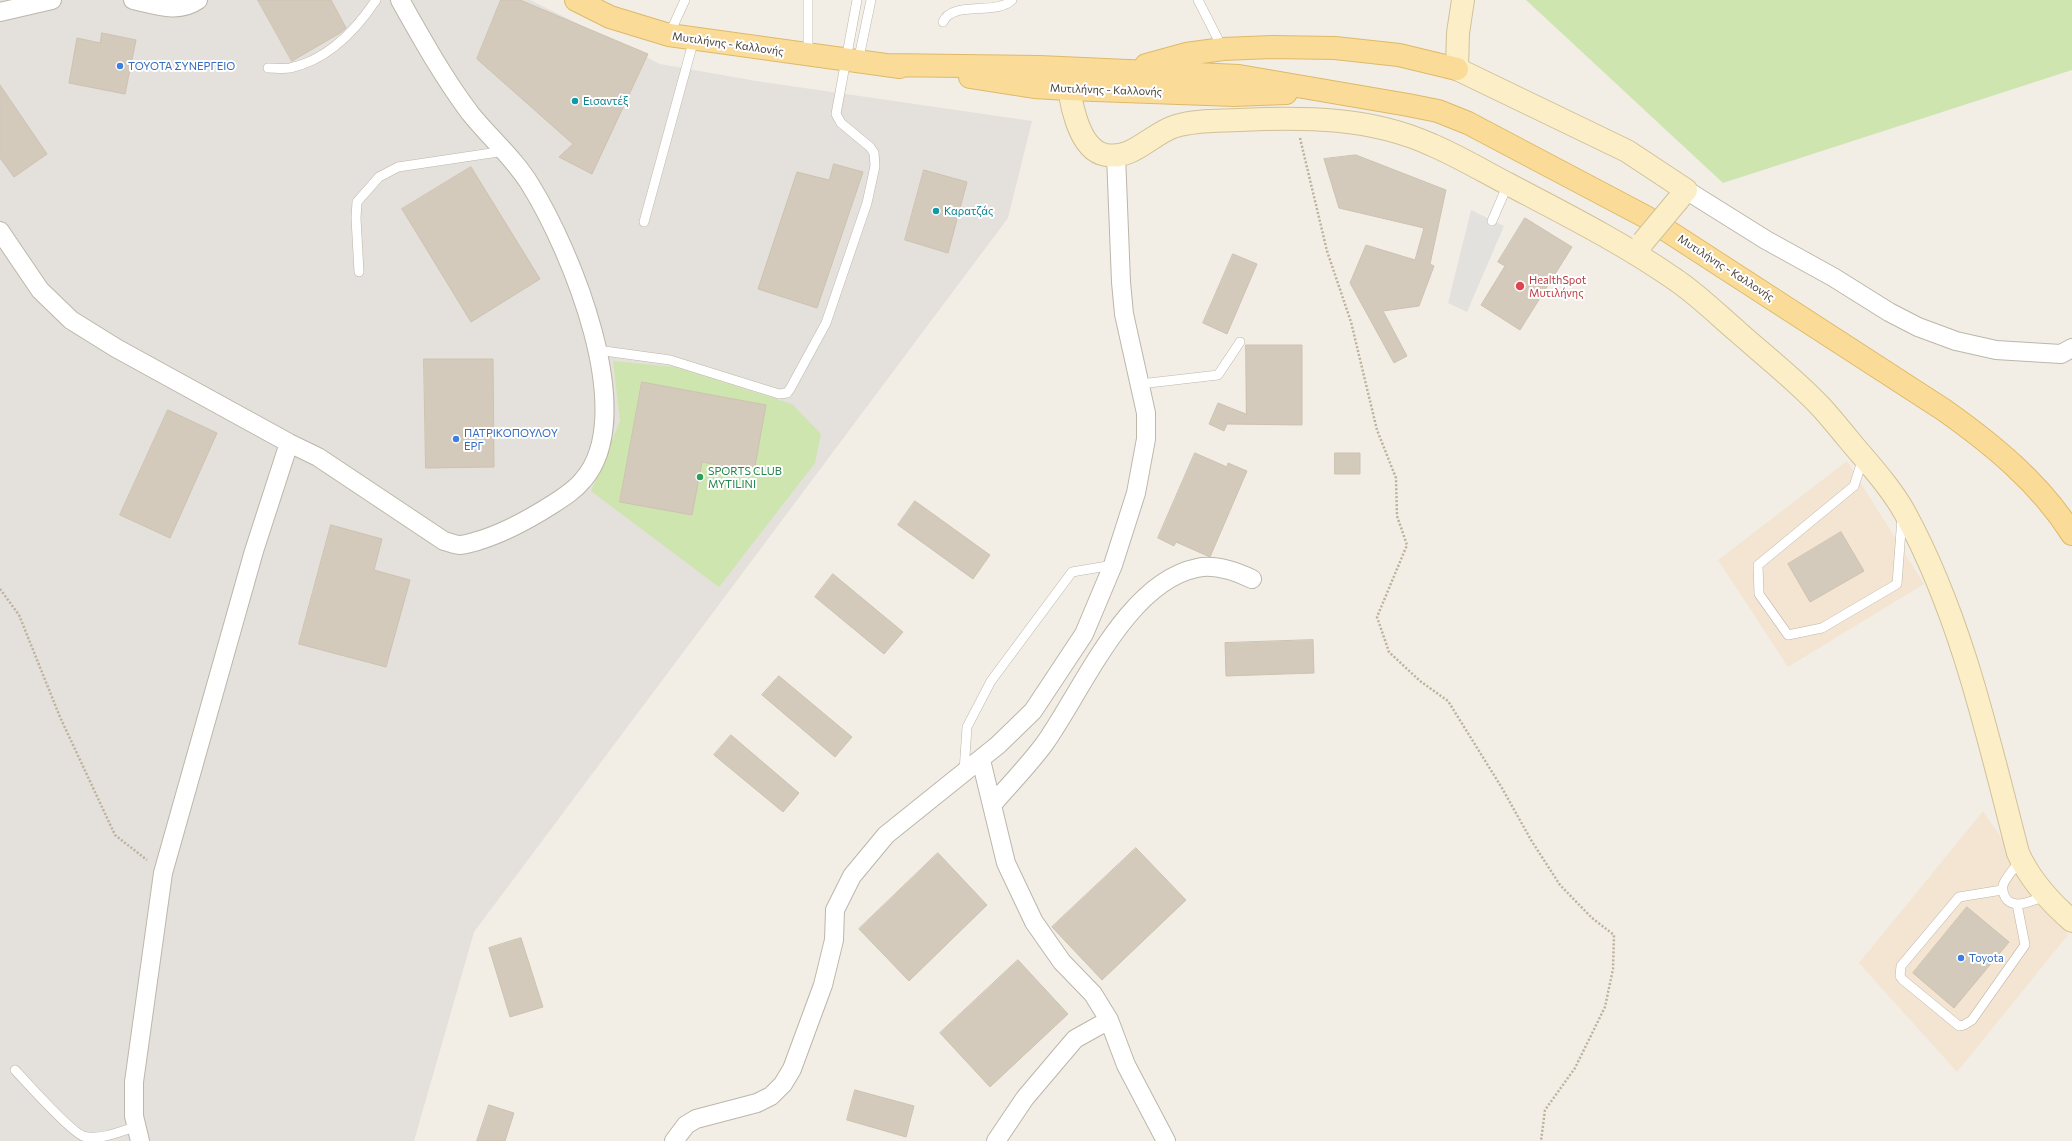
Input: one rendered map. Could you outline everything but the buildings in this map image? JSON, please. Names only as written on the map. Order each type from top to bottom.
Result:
[{"type":"main road","name":"Μυτιλήνης - Καλλονής","points":[[576,0],[610,17],[669,35],[852,61],[886,65],[1077,79],[1234,95],[1328,92]]},
{"type":"main road","points":[[1126,71],[1186,54],[1223,49],[1272,47],[1334,48],[1400,55],[1457,69]]},
{"type":"main road","name":"Μυτιλήνης - Καλλονής","points":[[1077,79],[1126,71],[1239,76],[1438,111],[1468,123],[1646,217],[1888,372],[1984,438],[2039,491],[2072,534]]},
{"type":"street","points":[[0,12],[52,0]]},
{"type":"street","points":[[133,0],[168,4],[182,8],[198,0]]},
{"type":"street","points":[[0,231],[40,290],[70,320],[116,348],[289,442],[318,456],[444,541],[461,545],[480,540],[506,531],[536,515],[564,497],[584,480],[595,459],[602,438],[605,417],[597,350],[580,286],[565,250],[531,185],[505,151],[472,115],[443,77],[400,0]]},
{"type":"street","points":[[1463,0],[1458,33],[1457,69],[1628,151],[1682,195],[1833,276],[1889,312],[1918,327],[1956,341],[1996,350],[2061,354],[2072,348]]},
{"type":"street","points":[[1077,79],[1078,124],[1086,141],[1100,154],[1110,156],[1136,150],[1159,134],[1181,125],[1296,118],[1377,125],[1432,145],[1639,248],[1768,359],[1820,406],[1863,457],[1903,509],[1931,566],[1962,650],[1985,722],[2021,860],[2037,887],[2072,921]]},
{"type":"street","points":[[674,1141],[686,1125],[696,1119],[757,1103],[771,1096],[783,1084],[792,1069],[823,985],[834,940],[835,910],[852,876],[886,835],[981,760],[1034,710],[1084,634],[1113,565],[1136,493],[1146,439],[1146,413],[1123,306],[1116,155]]},
{"type":"street","points":[[1639,248],[1682,195]]},
{"type":"street","points":[[139,1134],[134,1116],[134,1082],[163,873],[252,559],[289,442]]},
{"type":"street","points":[[992,805],[1045,743],[1122,623],[1148,594],[1180,573],[1198,567],[1235,570],[1252,579]]},
{"type":"street","points":[[981,760],[1006,863],[1034,922],[1062,962],[1093,994],[1109,1020],[1126,1065],[1166,1141]]},
{"type":"street","points":[[996,1141],[1025,1098],[1075,1039],[1109,1020]]},
{"type":"lane","points":[[268,68],[289,68],[322,54],[354,31],[376,0]]},
{"type":"lane","points":[[669,35],[685,0]]},
{"type":"lane","points":[[808,0],[808,55]]},
{"type":"lane","points":[[852,61],[857,0]]},
{"type":"lane","points":[[597,350],[670,360],[779,394],[787,393],[826,323],[867,203],[875,166],[874,153],[870,147],[841,123],[837,117],[852,61],[871,0]]},
{"type":"lane","points":[[943,22],[952,12],[1004,6],[1012,0]]},
{"type":"lane","points":[[1198,0],[1223,49]]},
{"type":"lane","points":[[644,222],[694,39]]},
{"type":"lane","points":[[359,272],[356,218],[357,202],[379,178],[398,167],[505,151]]},
{"type":"lane","points":[[1492,221],[1508,184]]},
{"type":"lane","points":[[1140,384],[1218,375],[1240,342]]},
{"type":"lane","points":[[1863,457],[1854,486],[1758,565],[1759,594],[1788,635],[1822,628],[1897,584],[1903,509]]},
{"type":"lane","points":[[964,774],[968,726],[991,681],[1072,572],[1113,565]]},
{"type":"lane","points":[[2021,860],[2003,884],[2002,890],[2010,903],[2017,904],[2046,896]]},
{"type":"lane","points":[[2002,890],[1959,896],[1900,966],[1900,976],[1903,980],[1958,1026],[1964,1025],[1972,1020],[2025,945],[2017,904]]},
{"type":"lane","points":[[15,1070],[71,1128],[83,1136],[139,1134]]},
{"type":"path","points":[[1296,118],[1326,251],[1351,322],[1377,430],[1396,478],[1397,516],[1407,545],[1377,617],[1389,652],[1420,682],[1448,701],[1502,788],[1531,840],[1560,885],[1592,918],[1614,935],[1613,969],[1605,1007],[1575,1068],[1545,1110],[1541,1141]]},
{"type":"path","points":[[0,589],[19,615],[60,717],[115,835],[163,873]]},
{"type":"shaded area","points":[[0,0],[530,0],[660,64],[756,81],[1032,121],[1008,218],[474,932],[414,1141],[0,1141]]},
{"type":"shaded area","points":[[1471,210],[1504,226],[1467,312],[1448,303]]},
{"type":"shaded area","points":[[1847,461],[1924,584],[1788,667],[1718,560]]},
{"type":"shaded area","points":[[1983,811],[2068,935],[1957,1072],[1859,963]]},
{"type":"green space","points":[[1526,0],[2072,0],[2072,70],[1723,183]]},
{"type":"green space","name":"SPORTS CLUB MYTILINI","points":[[613,361],[676,367],[792,404],[821,434],[815,463],[719,587],[591,491],[620,421]]},
{"type":"place","name":"ΤΟΥΟΤΑ ΣΥΝΕΡΓΕΙΟ","points":[[120,66]]},
{"type":"place","name":"Εισαντέξ","points":[[575,101]]},
{"type":"place","name":"Καρατζάς","points":[[936,211]]},
{"type":"place","name":"HealthSpot Μυτιλήνης","points":[[1520,286]]},
{"type":"place","name":"ΠΑΤΡΙΚΟΠΟΥΛΟΥ ΕΡΓ","points":[[456,439]]},
{"type":"place","name":"SPORTS CLUB MYTILINI","points":[[700,477]]},
{"type":"place","name":"Toyota","points":[[1961,958]]}]
